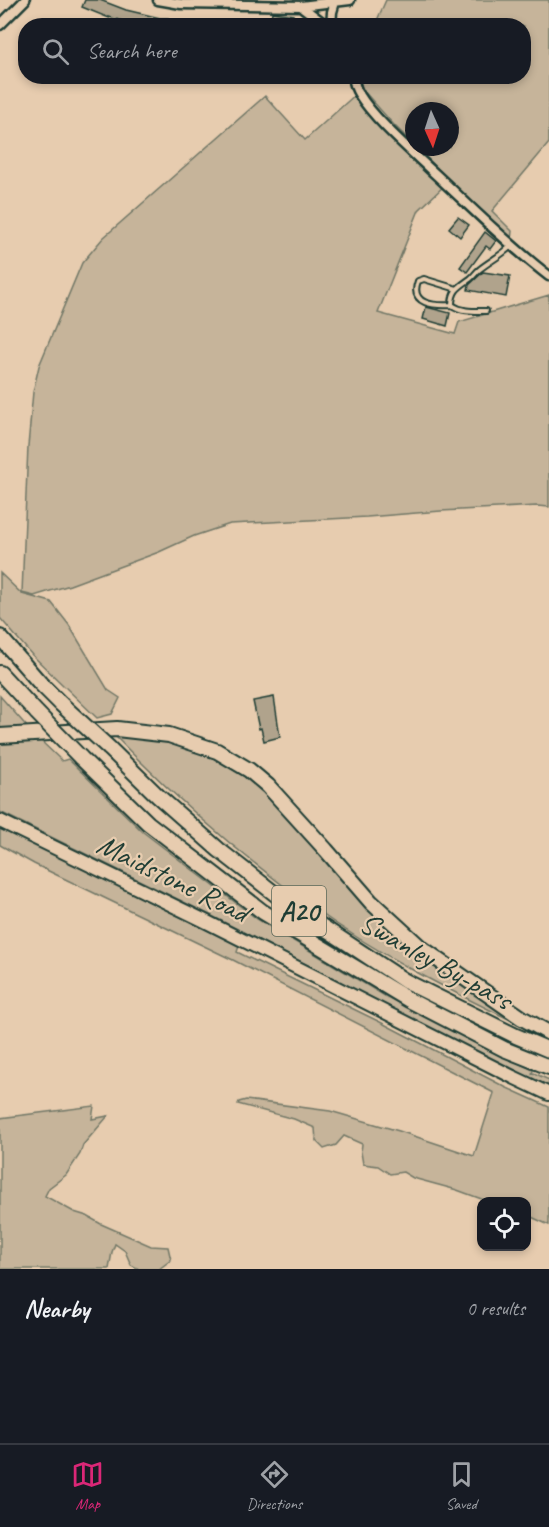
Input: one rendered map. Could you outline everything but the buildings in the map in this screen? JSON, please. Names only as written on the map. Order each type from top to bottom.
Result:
[{"type":"highway","name":"Swanley By-pass","points":[[0,637],[40,683],[158,796],[219,850],[288,904],[405,981],[549,1050]]},
{"type":"highway","name":"Swanley By-pass","points":[[0,673],[80,757],[148,823],[263,912],[409,1000],[504,1049],[549,1067]]},
{"type":"highway","name":"A20","points":[[0,736],[117,729],[170,735],[217,751],[249,770],[268,786],[370,902],[420,947],[522,1018],[549,1033]]},
{"type":"main road","name":"Maidstone Road","points":[[0,821],[549,1094]]},
{"type":"street","points":[[0,25],[25,0]]},
{"type":"street","points":[[158,0],[181,4],[301,6],[350,0]]},
{"type":"street","points":[[330,18],[335,2]]},
{"type":"street","points":[[301,6],[317,18]]},
{"type":"street","points":[[354,84],[360,96],[377,117],[512,246],[549,276]]},
{"type":"lane","points":[[452,305],[457,289],[462,283],[512,246]]},
{"type":"lane","points":[[457,289],[424,279],[418,281],[416,293],[420,300],[434,305],[452,305],[458,309],[486,311]]},
{"type":"shaded area","points":[[386,0],[549,0],[549,143],[492,211],[512,231],[511,241],[425,156],[459,156],[459,102],[405,102],[405,136],[362,89],[361,84],[531,84],[531,18],[378,18]]},
{"type":"shaded area","points":[[357,93],[405,142],[405,156],[419,156],[446,184],[419,210],[378,313],[455,334],[459,322],[549,295],[549,507],[230,524],[70,585],[34,596],[22,593],[28,446],[33,392],[39,366],[82,263],[103,238],[265,96],[305,140]]},
{"type":"shaded area","points":[[0,573],[22,594],[51,602],[69,625],[108,690],[120,698],[112,714],[97,718],[32,655],[0,618]]},
{"type":"shaded area","points":[[0,696],[30,730],[0,731]]},
{"type":"shaded area","points":[[115,736],[172,743],[216,759],[255,783],[289,816],[366,906],[445,973],[524,1025],[415,971],[312,907],[209,826]]},
{"type":"shaded area","points":[[40,740],[62,761],[68,759],[143,832],[257,919],[385,996],[533,1070],[532,1074],[549,1080],[549,1086],[516,1072],[208,914],[0,812],[0,742]]},
{"type":"shaded area","points":[[0,827],[239,946],[237,952],[549,1107],[549,1225],[531,1217],[531,1197],[477,1197],[413,1178],[403,1172],[390,1174],[378,1166],[363,1164],[362,1144],[344,1136],[336,1145],[324,1149],[316,1141],[315,1128],[294,1119],[238,1104],[246,1100],[330,1111],[474,1156],[494,1093],[0,845]]},
{"type":"shaded area","points":[[94,1106],[92,1119],[108,1116],[83,1145],[80,1154],[66,1175],[49,1188],[45,1196],[74,1212],[151,1246],[168,1247],[171,1260],[159,1269],[139,1269],[131,1265],[125,1251],[115,1244],[109,1269],[0,1269],[0,1118]]}]
